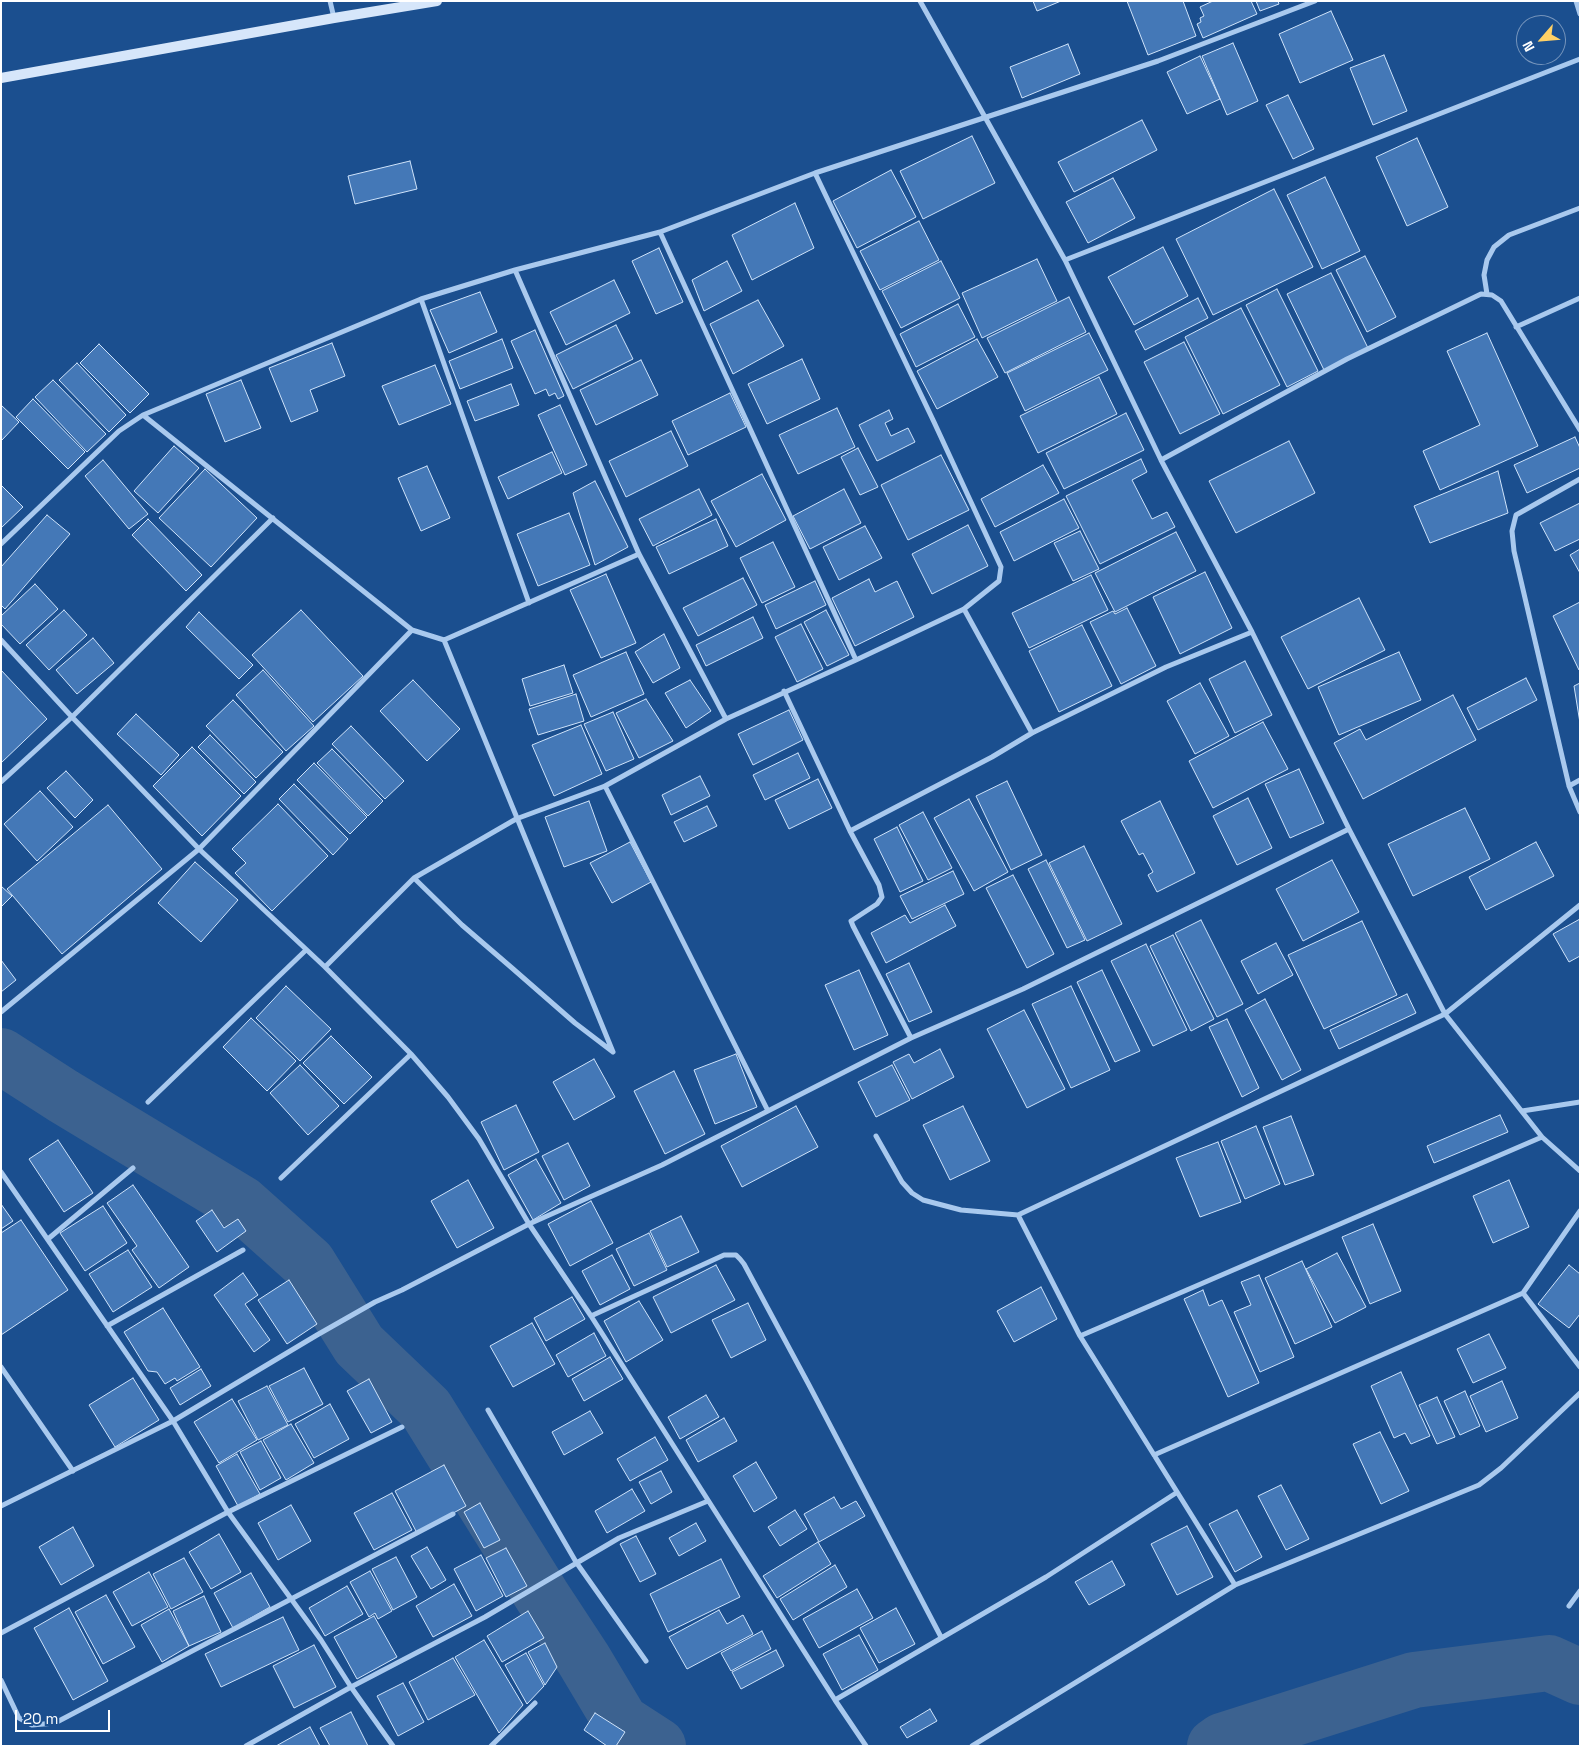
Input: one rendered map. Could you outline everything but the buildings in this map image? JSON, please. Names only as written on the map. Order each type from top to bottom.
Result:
[{"type":"main road","points":[[1,78],[437,1]]},
{"type":"street","points":[[330,1],[334,18]]},
{"type":"street","points":[[920,1],[1065,260],[1161,460],[1252,632],[1349,828],[1445,1014],[1542,1137],[1580,1171]]},
{"type":"street","points":[[1,544],[119,432],[143,415],[420,299],[515,270],[660,232],[814,173],[1158,61],[1315,1]]},
{"type":"street","points":[[1576,1],[1580,14]]},
{"type":"street","points":[[1065,260],[1580,59]]},
{"type":"street","points":[[326,967],[414,878],[516,819],[605,786],[726,719],[964,609],[999,581],[1001,568],[934,422],[814,173]]},
{"type":"street","points":[[1487,294],[1484,275],[1487,260],[1494,247],[1509,235],[1580,208]]},
{"type":"street","points":[[660,232],[856,660]]},
{"type":"street","points":[[515,270],[639,554],[726,719]]},
{"type":"street","points":[[1161,460],[1347,359],[1481,294],[1492,295],[1501,301],[1580,430]]},
{"type":"street","points":[[1516,327],[1580,298]]},
{"type":"street","points":[[420,299],[529,603]]},
{"type":"street","points":[[143,415],[412,630],[444,640],[639,554]]},
{"type":"street","points":[[1580,479],[1516,515],[1512,531],[1514,551],[1569,786],[1580,812]]},
{"type":"street","points":[[1,782],[72,717],[273,518]]},
{"type":"street","points":[[964,609],[1032,733]]},
{"type":"street","points":[[2,1012],[199,849],[412,630]]},
{"type":"street","points":[[850,832],[992,757],[1032,733],[1166,668],[1252,632]]},
{"type":"street","points":[[1,640],[199,849],[326,967],[411,1054],[448,1096],[479,1139],[529,1224],[591,1316],[866,1746]]},
{"type":"street","points":[[414,878],[462,924],[575,1024],[613,1052],[444,640]]},
{"type":"street","points":[[784,691],[850,832],[879,885],[882,897],[877,904],[852,920],[853,926],[911,1038]]},
{"type":"street","points":[[1569,786],[1580,780]]},
{"type":"street","points":[[605,786],[768,1111]]},
{"type":"street","points":[[1,1506],[172,1421],[375,1302],[529,1224],[662,1165],[911,1038],[1023,989],[1349,828]]},
{"type":"street","points":[[876,1136],[902,1182],[912,1193],[923,1200],[961,1210],[1018,1215],[1445,1014],[1580,905]]},
{"type":"street","points":[[148,1102],[306,950]]},
{"type":"street","points":[[281,1178],[411,1054]]},
{"type":"street","points":[[1522,1111],[1580,1102]]},
{"type":"street","points":[[1080,1336],[1542,1137]]},
{"type":"street","points":[[48,1239],[133,1168]]},
{"type":"street","points":[[1,1172],[172,1421],[228,1512],[321,1640],[350,1687],[394,1746]]},
{"type":"street","points":[[1154,1454],[1523,1293],[1580,1211]]},
{"type":"street","points":[[1018,1215],[1080,1336],[1235,1585]]},
{"type":"street","points":[[107,1326],[243,1250]]},
{"type":"street","points":[[591,1316],[724,1255],[736,1255],[744,1264],[809,1385],[941,1637]]},
{"type":"street","points":[[1523,1293],[1580,1367]]},
{"type":"street","points":[[1,1367],[73,1471]]},
{"type":"street","points":[[972,1746],[1235,1585],[1480,1485],[1501,1468],[1580,1392]]},
{"type":"street","points":[[488,1410],[576,1562],[646,1661]]},
{"type":"street","points":[[1,1633],[228,1512],[402,1427]]},
{"type":"street","points":[[835,1700],[1046,1577],[1176,1492]]},
{"type":"street","points":[[246,1746],[350,1687],[485,1616],[619,1538],[708,1501]]},
{"type":"street","points":[[1,1680],[19,1718],[32,1726],[55,1723],[453,1514]]},
{"type":"street","points":[[1569,1606],[1580,1591]]},
{"type":"street","points":[[491,1746],[535,1703]]},
{"type":"waterway","points":[[1,1056],[63,1096],[242,1204],[308,1263],[359,1345],[426,1409],[621,1722],[658,1746]]},
{"type":"waterway","points":[[1215,1746],[1222,1741],[1414,1680],[1549,1663],[1580,1677]]}]
